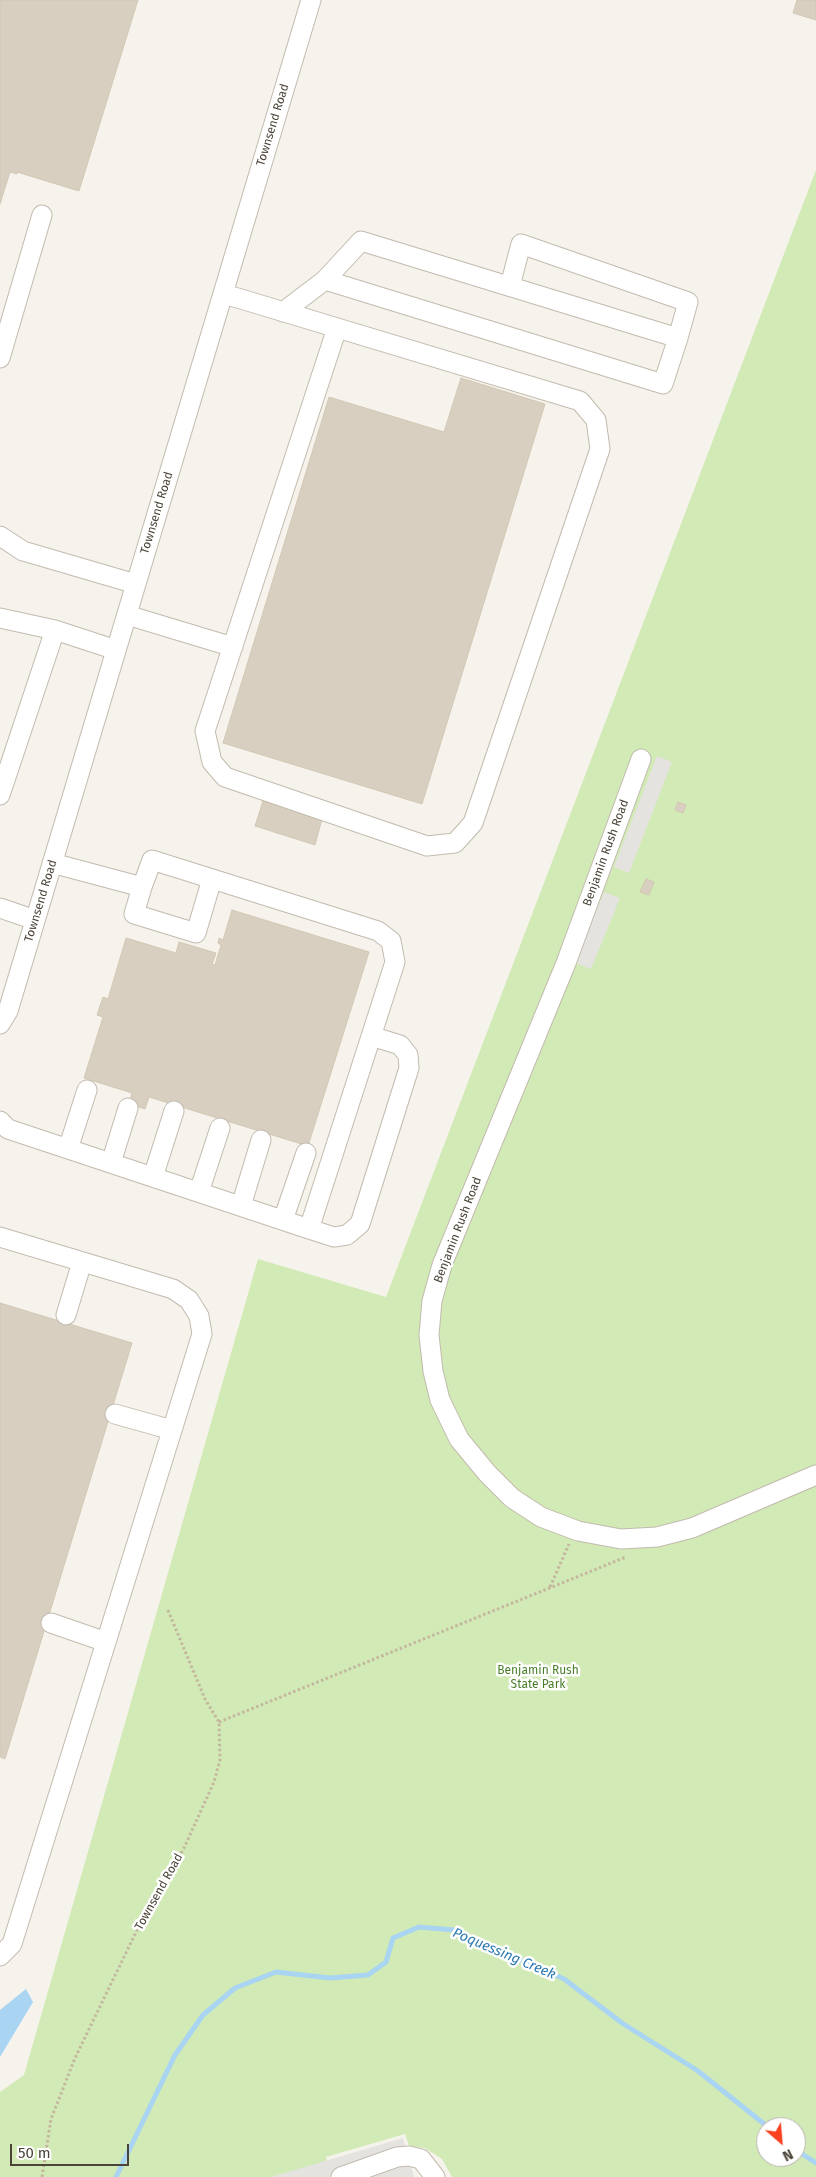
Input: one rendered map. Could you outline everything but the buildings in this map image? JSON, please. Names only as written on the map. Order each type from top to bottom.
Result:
[{"type":"street","name":"Townsend Road","points":[[0,1024],[8,1011],[311,0]]},
{"type":"street","points":[[0,358],[42,215]]},
{"type":"street","points":[[283,312],[325,280],[361,242],[678,338]]},
{"type":"street","points":[[325,280],[663,384],[688,302],[521,244],[510,286]]},
{"type":"street","points":[[223,294],[338,328],[580,401],[596,420],[600,449],[473,823],[455,843],[427,846],[225,777],[212,762],[205,732],[338,328]]},
{"type":"street","points":[[0,536],[23,551],[136,584]]},
{"type":"street","points":[[126,615],[232,647]]},
{"type":"street","points":[[0,618],[55,630],[116,650]]},
{"type":"street","points":[[0,795],[55,630]]},
{"type":"street","name":"Benjamin Rush Road","points":[[640,759],[566,963],[442,1265],[432,1302],[430,1326],[433,1371],[440,1400],[459,1440],[487,1473],[512,1498],[541,1518],[575,1530],[621,1539],[657,1537],[692,1528],[816,1475]]},
{"type":"street","points":[[212,879],[196,933],[134,914],[152,860],[378,931],[390,942],[395,962],[309,1229]]},
{"type":"street","points":[[52,863],[142,887]]},
{"type":"street","points":[[0,908],[35,920]]},
{"type":"street","points":[[0,1121],[8,1129],[309,1229],[334,1236],[347,1235],[360,1224],[410,1068],[408,1055],[400,1045],[371,1036]]},
{"type":"street","points":[[68,1149],[87,1090]]},
{"type":"street","points":[[111,1163],[128,1108]]},
{"type":"street","points":[[153,1177],[174,1111]]},
{"type":"street","points":[[199,1192],[220,1128]]},
{"type":"street","points":[[241,1206],[261,1140]]},
{"type":"street","points":[[282,1220],[306,1153]]},
{"type":"street","points":[[0,1238],[173,1288],[189,1300],[199,1316],[202,1334],[12,1944],[0,1956]]},
{"type":"street","points":[[66,1315],[82,1262]]},
{"type":"street","points":[[115,1414],[172,1430]]},
{"type":"street","points":[[51,1623],[106,1642]]},
{"type":"street","points":[[341,2177],[397,2157],[409,2156],[421,2160],[435,2177]]},
{"type":"path","points":[[550,1588],[575,1530]]},
{"type":"path","points":[[219,1722],[633,1555]]},
{"type":"path","name":"Townsend Road","points":[[42,2177],[51,2119],[75,2058],[139,1926],[184,1848],[214,1782],[220,1760],[219,1722],[205,1699],[167,1608]]},
{"type":"green space","name":"Benjamin Rush State Park","points":[[816,170],[816,2177],[452,2177],[442,2159],[425,2148],[409,2146],[405,2134],[326,2157],[331,2177],[0,2177],[0,2092],[24,2075],[258,1259],[386,1297]]},
{"type":"shaded area","points":[[657,756],[672,762],[629,873],[614,867]]},
{"type":"shaded area","points":[[604,892],[620,898],[591,969],[575,963]]},
{"type":"shaded area","points":[[403,2138],[414,2177],[271,2177]]},
{"type":"water","points":[[26,1989],[33,2002],[0,2057],[0,2010]]},
{"type":"waterway","name":"Poquessing Creek","points":[[116,2177],[175,2055],[203,2015],[235,1988],[276,1972],[330,1978],[368,1975],[386,1962],[393,1938],[419,1927],[454,1930],[564,1979],[622,2023],[698,2071],[756,2117]]},
{"type":"waterway","name":"Poquessing Creek","points":[[806,2156],[816,2163]]}]
